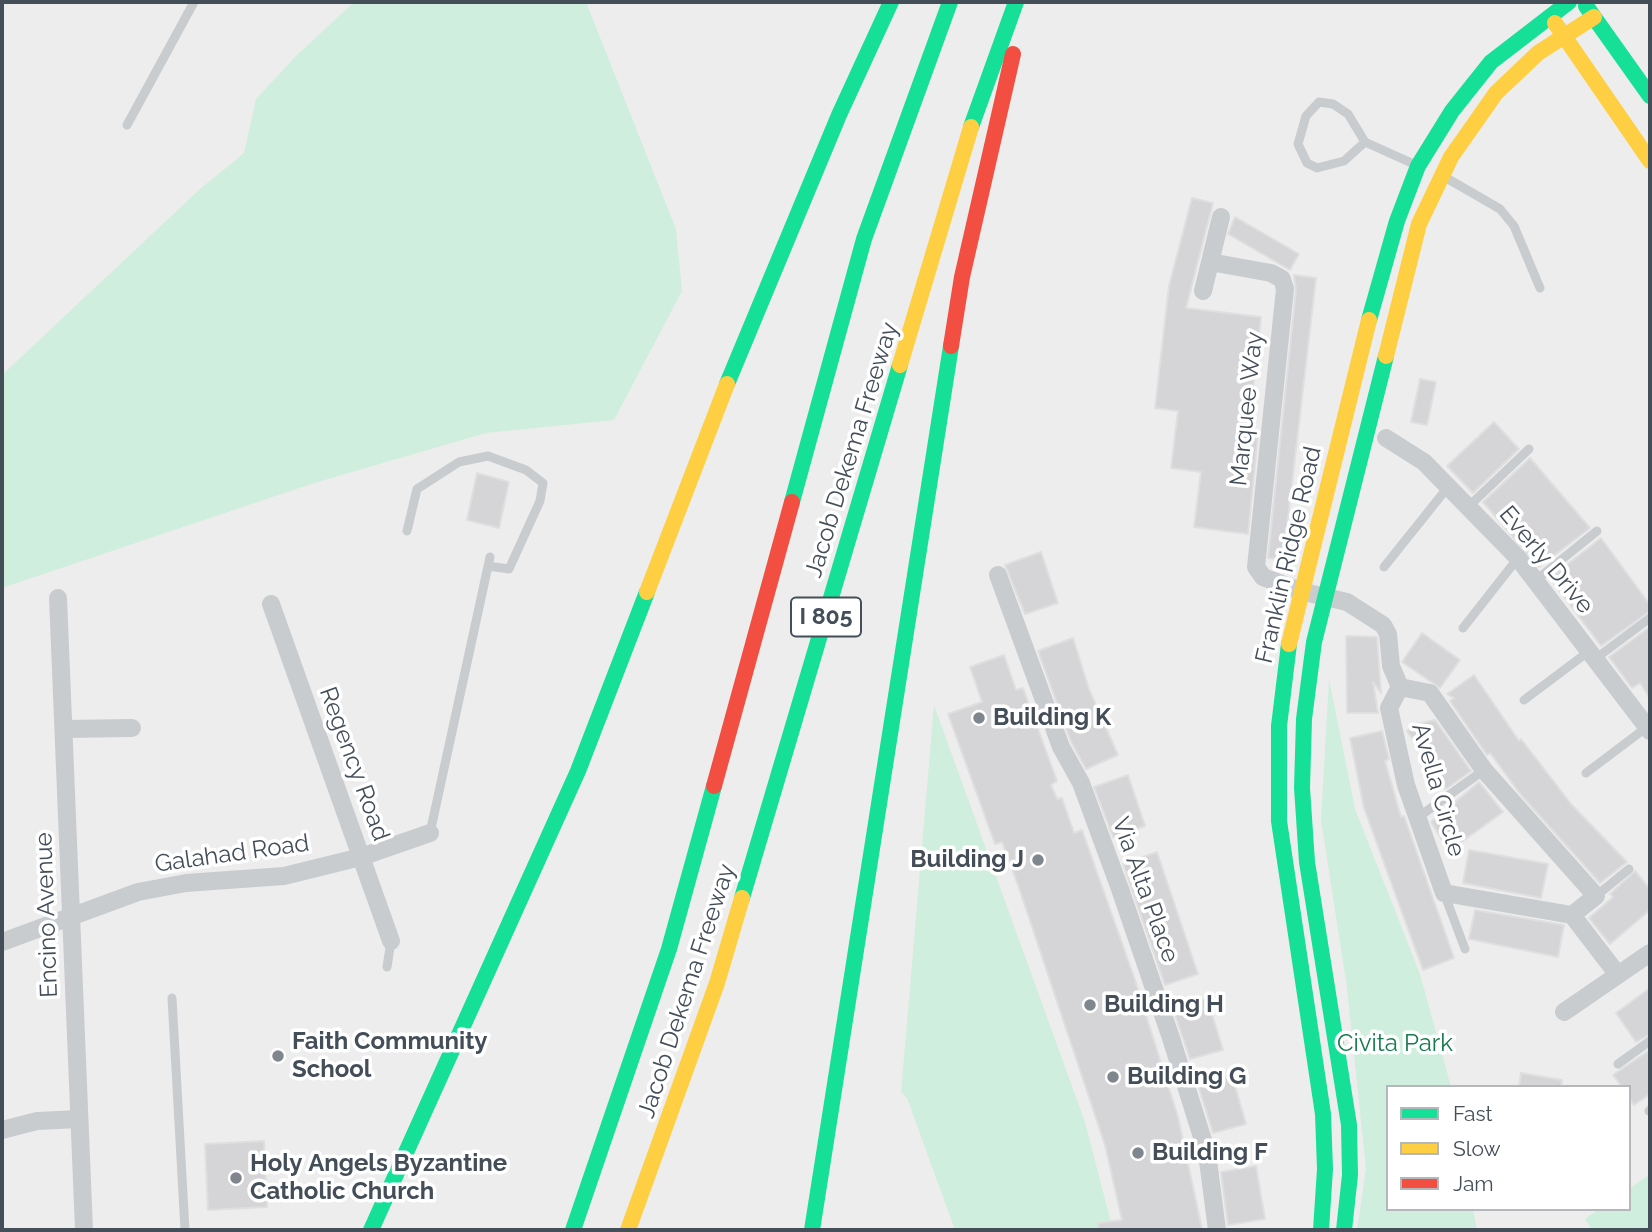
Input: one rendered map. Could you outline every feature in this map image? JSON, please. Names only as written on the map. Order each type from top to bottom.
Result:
[{"type":"main road","points":[[371,1230],[578,771],[749,326],[839,115],[891,2]]},
{"type":"main road","name":"Jacob Dekema Freeway","points":[[573,1230],[669,949],[864,239],[950,2]]},
{"type":"main road","name":"Jacob Dekema Freeway","points":[[628,1230],[717,983],[980,97],[1016,2]]},
{"type":"main road","points":[[812,1230],[962,277],[1026,2]]},
{"type":"main road","name":"Franklin Ridge Road","points":[[1321,1230],[1325,1170],[1323,1114],[1283,859],[1277,779],[1283,686],[1300,591],[1397,221],[1418,166],[1457,104],[1491,62],[1549,14],[1569,2]]},
{"type":"main road","points":[[1583,2],[1650,96]]},
{"type":"main road","points":[[1549,14],[1650,161]]},
{"type":"main road","name":"Franklin Ridge Road","points":[[1344,1230],[1350,1175],[1349,1125],[1304,822],[1302,756],[1310,662],[1324,597],[1419,224],[1464,135],[1496,93],[1516,71],[1594,17]]},
{"type":"main road","points":[[1442,175],[1436,167],[1435,158],[1455,123],[1457,104]]},
{"type":"main road","points":[[1418,166],[1427,173],[1428,183],[1418,216],[1419,224]]},
{"type":"main road","points":[[1359,360],[1364,372],[1355,417],[1358,429],[1365,434],[1386,438]]},
{"type":"main road","points":[[1321,516],[1324,540],[1313,585],[1324,597]]},
{"type":"main road","points":[[1300,591],[1313,600],[1307,651],[1310,662]]},
{"type":"street","points":[[1203,292],[1221,217]]},
{"type":"street","name":"Marquee Way","points":[[1210,262],[1271,273],[1282,279],[1285,289],[1254,560],[1263,577],[1300,591],[1347,602],[1383,625],[1388,634],[1391,666],[1399,687]]},
{"type":"street","name":"Everly Drive","points":[[1386,438],[1424,462],[1518,558],[1648,729]]},
{"type":"street","name":"Via Alta Place","points":[[998,575],[1060,747],[1081,783],[1171,1038],[1207,1153],[1217,1230]]},
{"type":"street","name":"Encino Avenue","points":[[58,598],[84,1230]]},
{"type":"street","name":"Regency Road","points":[[271,604],[391,941]]},
{"type":"street","name":"Avella Circle","points":[[1572,915],[1444,893],[1416,819],[1390,708],[1399,687],[1430,693],[1484,770],[1596,896]]},
{"type":"street","points":[[65,729],[132,728]]},
{"type":"street","name":"Galahad Road","points":[[2,942],[138,892],[186,883],[284,876],[361,857],[430,833]]},
{"type":"street","points":[[1596,896],[1572,915],[1618,975]]},
{"type":"street","points":[[1564,1012],[1650,954]]},
{"type":"street","points":[[2,1130],[37,1121],[79,1119]]},
{"type":"lane","points":[[127,125],[194,2]]},
{"type":"lane","points":[[1365,142],[1344,161],[1317,168],[1307,163],[1298,144],[1306,116],[1319,102],[1333,104],[1348,114],[1365,142],[1418,166]]},
{"type":"lane","points":[[1442,175],[1500,209],[1514,226],[1540,288]]},
{"type":"lane","points":[[1468,507],[1529,449]]},
{"type":"lane","points":[[407,531],[417,489],[459,462],[488,456],[526,470],[543,483],[540,501],[509,569],[489,562],[430,833]]},
{"type":"lane","points":[[1384,567],[1448,487]]},
{"type":"lane","points":[[1535,581],[1597,531]]},
{"type":"lane","points":[[1463,628],[1518,558]]},
{"type":"lane","points":[[1524,700],[1650,618]]},
{"type":"lane","points":[[1586,774],[1648,729]]},
{"type":"lane","points":[[1416,819],[1484,770]]},
{"type":"lane","points":[[1596,896],[1629,869]]},
{"type":"lane","points":[[1444,893],[1465,949]]},
{"type":"lane","points":[[387,967],[391,941]]},
{"type":"lane","points":[[172,998],[185,1230]]},
{"type":"lane","points":[[1618,1064],[1650,1041]]},
{"type":"green space","points":[[354,2],[586,2],[676,229],[682,291],[614,420],[486,433],[311,484],[2,588],[2,375],[200,189],[244,153],[256,99],[296,56]]},
{"type":"green space","name":"Civita Park","points":[[1329,679],[1355,809],[1420,974],[1450,1085],[1386,1085],[1386,1211],[1473,1211],[1477,1230],[1357,1230],[1366,1169],[1347,988],[1321,820]]},
{"type":"green space","points":[[934,705],[1085,1122],[1113,1230],[955,1230],[907,1098],[901,1092]]},
{"type":"green space","points":[[1650,1174],[1650,1230],[1592,1230],[1585,1219],[1596,1211],[1631,1211],[1631,1188]]},
{"type":"building","points":[[1192,198],[1213,203],[1186,308],[1261,317],[1248,434],[1258,435],[1248,534],[1194,527],[1201,472],[1171,468],[1178,411],[1155,408],[1169,286]]},
{"type":"building","points":[[1235,217],[1299,254],[1290,270],[1228,234]]},
{"type":"building","points":[[1294,275],[1316,278],[1283,560],[1268,558],[1296,290]]},
{"type":"building","points":[[1420,379],[1436,382],[1427,425],[1411,422]]},
{"type":"building","points":[[1494,422],[1519,449],[1473,493],[1447,466]]},
{"type":"building","points":[[1530,458],[1590,528],[1539,567],[1483,502]]},
{"type":"building","points":[[477,473],[509,482],[499,528],[467,520]]},
{"type":"building","points":[[1601,538],[1650,605],[1650,611],[1601,646],[1550,578]]},
{"type":"building","points":[[1041,552],[1058,603],[1025,614],[1005,565]]},
{"type":"building","points":[[1650,627],[1650,698],[1640,683],[1632,688],[1609,657]]},
{"type":"building","points":[[1422,633],[1460,660],[1440,688],[1402,662]]},
{"type":"building","points":[[1346,636],[1377,637],[1381,693],[1373,682],[1378,713],[1347,713]]},
{"type":"building","points":[[1073,638],[1089,689],[1118,755],[1086,769],[1071,742],[1038,651]]},
{"type":"building","points":[[1004,655],[1016,690],[1023,688],[1057,781],[1051,785],[1057,799],[1062,798],[1074,833],[1082,830],[1134,977],[1178,1117],[1202,1229],[1098,1230],[1098,1223],[1122,1220],[1105,1145],[1019,888],[1002,842],[995,844],[948,714],[982,702],[970,667]]},
{"type":"building","points":[[1474,675],[1519,741],[1521,739],[1571,804],[1627,862],[1600,883],[1521,795],[1490,753],[1487,755],[1450,701],[1454,698],[1447,694]]},
{"type":"building","points":[[1435,720],[1471,771],[1446,789],[1407,731],[1416,724]]},
{"type":"building","points":[[1382,731],[1389,759],[1385,761],[1401,817],[1404,816],[1454,958],[1423,970],[1364,808],[1350,738]]},
{"type":"building","points":[[1128,775],[1145,826],[1113,837],[1094,787]]},
{"type":"building","points":[[1479,782],[1503,812],[1449,851],[1431,822]]},
{"type":"building","points":[[1469,850],[1548,864],[1541,898],[1463,883]]},
{"type":"building","points":[[1157,852],[1198,974],[1165,985],[1123,864]]},
{"type":"building","points":[[1635,871],[1650,889],[1650,910],[1610,944],[1589,918],[1613,897],[1610,894]]},
{"type":"building","points":[[1475,910],[1564,925],[1558,957],[1469,939]]},
{"type":"building","points":[[1650,988],[1650,1034],[1636,1042],[1616,1013]]},
{"type":"building","points":[[1207,998],[1223,1050],[1190,1059],[1173,1009]]},
{"type":"building","points":[[1650,1050],[1650,1094],[1634,1105],[1631,1101],[1631,1085],[1620,1085],[1613,1075]]},
{"type":"building","points":[[1231,1072],[1246,1124],[1213,1133],[1197,1082]]},
{"type":"building","points":[[1521,1073],[1562,1080],[1561,1085],[1519,1085]]},
{"type":"building","points":[[264,1141],[267,1207],[208,1210],[205,1144]]},
{"type":"building","points":[[1256,1166],[1265,1219],[1228,1225],[1221,1172]]},
{"type":"traffic: fast","points":[[727,384],[839,115],[891,2]]},
{"type":"traffic: fast","points":[[792,502],[864,239],[950,2]]},
{"type":"traffic: fast","points":[[971,127],[1016,2]]},
{"type":"traffic: fast","points":[[1369,320],[1397,221],[1418,166],[1452,111],[1491,62],[1569,2]]},
{"type":"traffic: fast","points":[[1586,6],[1650,96]]},
{"type":"traffic: fast","points":[[812,1230],[951,346]]},
{"type":"traffic: fast","points":[[1344,1230],[1350,1175],[1349,1125],[1307,862],[1302,788],[1304,719],[1314,642],[1386,356]]},
{"type":"traffic: fast","points":[[742,898],[900,365]]},
{"type":"traffic: fast","points":[[371,1230],[578,771],[647,592]]},
{"type":"traffic: fast","points":[[1289,644],[1279,726],[1279,821],[1323,1114],[1325,1169],[1321,1230]]},
{"type":"traffic: fast","points":[[573,1230],[669,949],[714,786]]},
{"type":"traffic: slow","points":[[1386,356],[1419,224],[1451,157],[1496,93],[1538,53],[1594,17]]},
{"type":"traffic: slow","points":[[1555,23],[1650,161]]},
{"type":"traffic: slow","points":[[900,365],[971,127]]},
{"type":"traffic: slow","points":[[1289,644],[1369,320]]},
{"type":"traffic: slow","points":[[647,592],[727,384]]},
{"type":"traffic: slow","points":[[628,1230],[717,983],[742,898]]},
{"type":"traffic: jam","points":[[951,346],[962,277],[1013,54]]},
{"type":"traffic: jam","points":[[714,786],[792,502]]},
{"type":"place","name":"Building K","points":[[979,718]]},
{"type":"place","name":"Building J","points":[[1038,860]]},
{"type":"place","name":"Building H","points":[[1090,1005]]},
{"type":"place","name":"Faith Community School","points":[[278,1056]]},
{"type":"place","name":"Building G","points":[[1113,1077]]},
{"type":"place","name":"Building F","points":[[1138,1153]]},
{"type":"place","name":"Holy Angels Byzantine Catholic Church","points":[[236,1178]]}]
